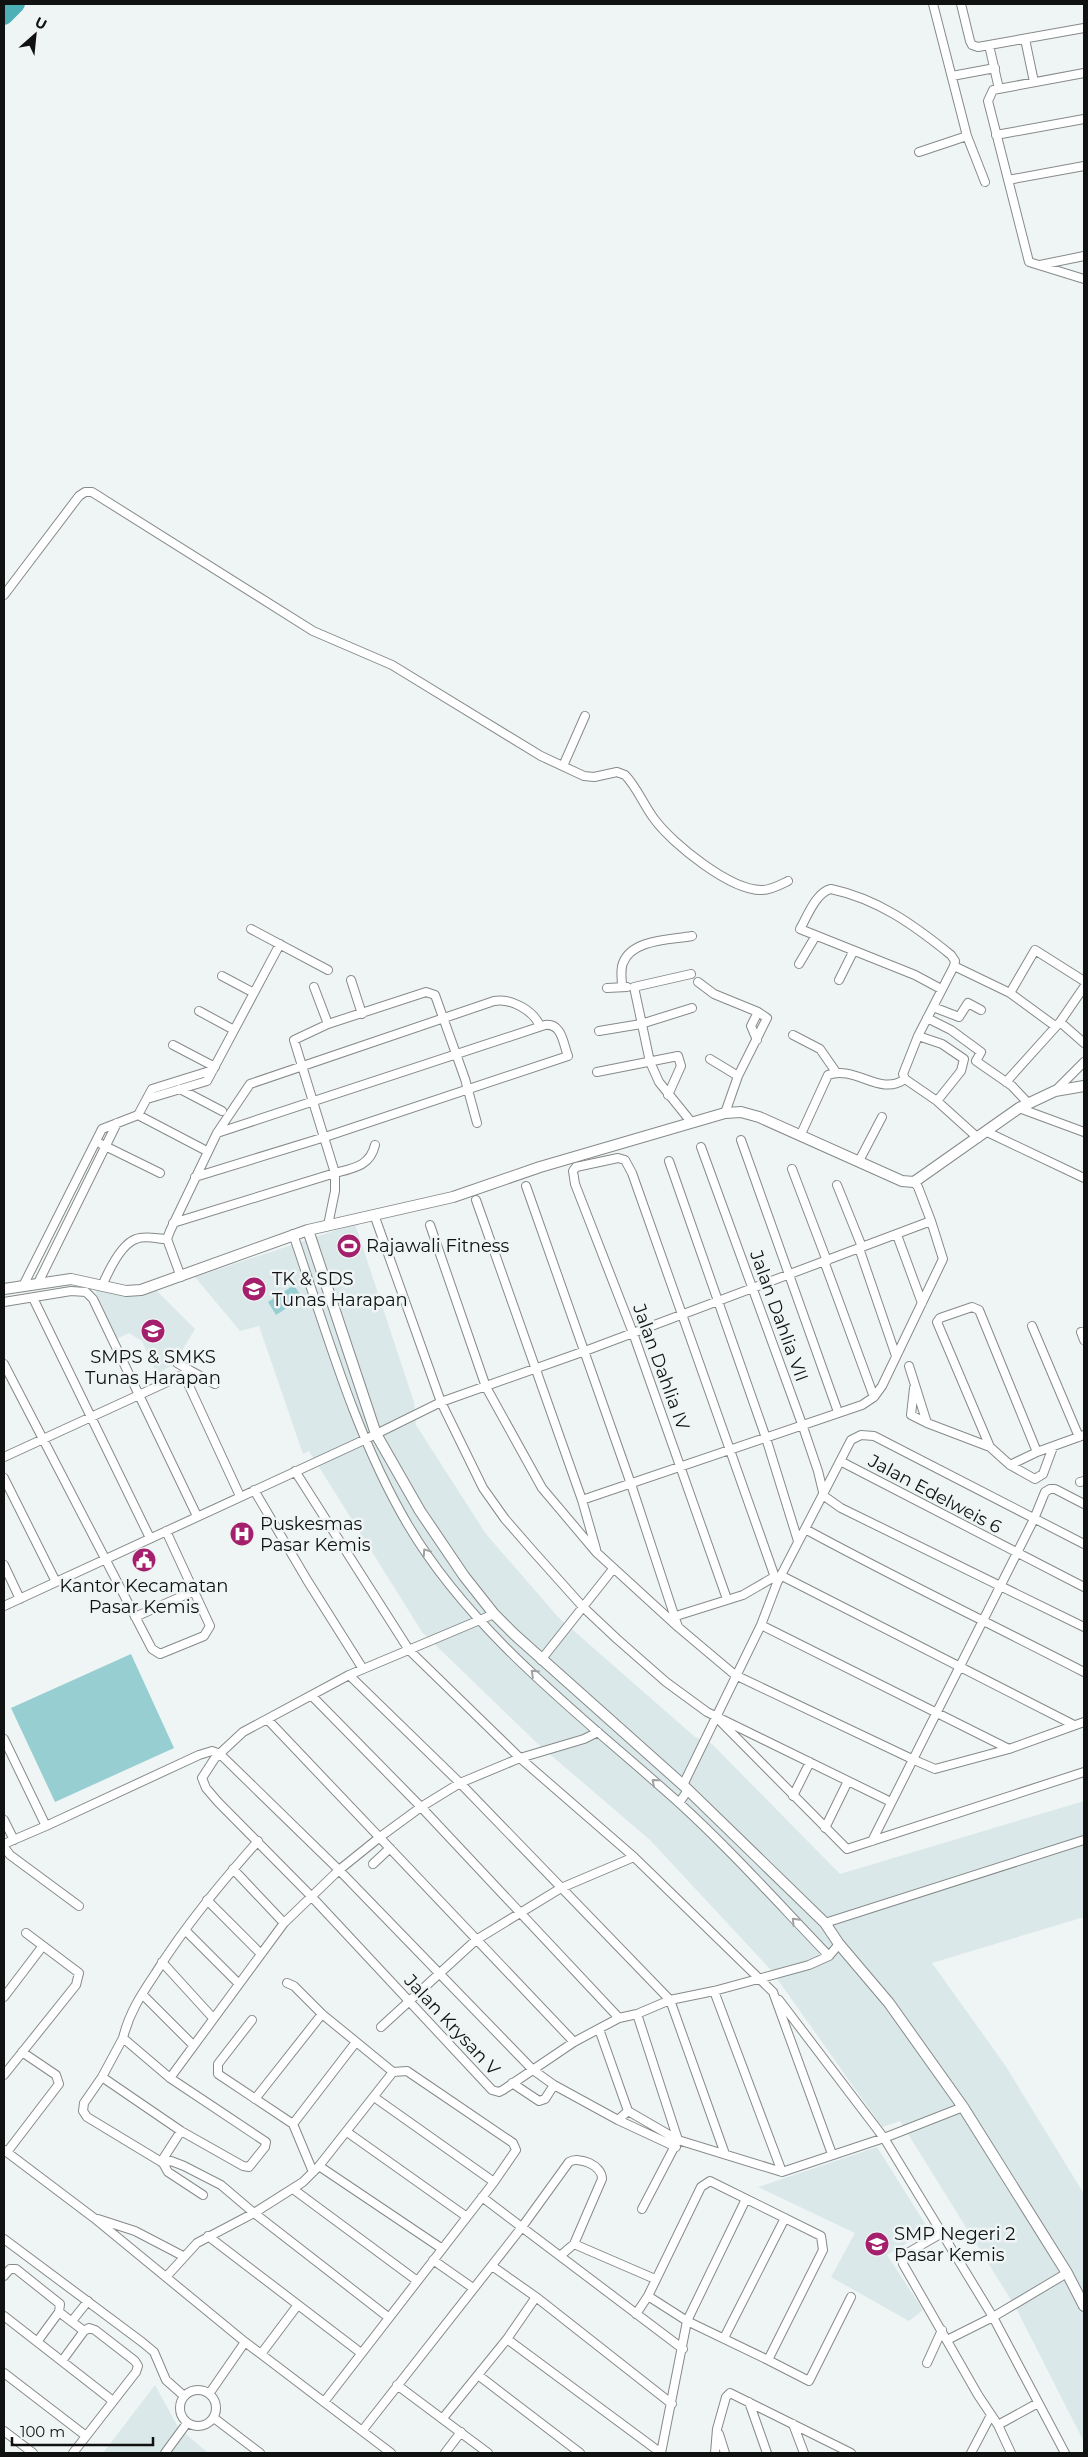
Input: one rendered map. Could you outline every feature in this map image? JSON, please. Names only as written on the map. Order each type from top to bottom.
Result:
[{"type":"street","points":[[934,4],[967,136],[986,182]]},
{"type":"street","points":[[961,4],[972,46],[978,47],[1084,28]]},
{"type":"street","points":[[1025,39],[1034,82]]},
{"type":"street","points":[[990,45],[999,89]]},
{"type":"street","points":[[952,76],[995,68]]},
{"type":"street","points":[[1084,74],[993,90],[988,101],[1029,262],[1084,279]]},
{"type":"street","points":[[996,135],[1084,119]]},
{"type":"street","points":[[919,152],[967,136]]},
{"type":"street","points":[[1008,180],[1084,166]]},
{"type":"street","points":[[1036,265],[1084,256]]},
{"type":"street","points":[[4,595],[79,496],[85,492],[92,492],[312,632],[392,665],[541,756],[589,777],[617,772],[625,774],[653,817],[674,842],[696,859],[736,884],[761,891],[788,881]]},
{"type":"street","points":[[563,766],[585,716]]},
{"type":"street","points":[[941,990],[915,975],[852,952],[800,929],[822,893],[825,890],[836,890],[870,901],[903,918],[951,955],[955,961],[954,966],[903,1069],[905,1079],[937,1101],[978,1138]]},
{"type":"street","points":[[251,929],[328,970]]},
{"type":"street","points":[[622,986],[622,966],[631,951],[642,946],[692,936]]},
{"type":"street","points":[[799,964],[815,937]]},
{"type":"street","points":[[147,1099],[208,1080],[280,944]]},
{"type":"street","points":[[1010,992],[1035,950],[1084,981]]},
{"type":"street","points":[[839,980],[852,952]]},
{"type":"street","points":[[954,966],[1010,992],[1084,1043]]},
{"type":"street","points":[[607,988],[634,987],[691,974]]},
{"type":"street","points":[[222,976],[254,993]]},
{"type":"street","points":[[352,980],[362,1014]]},
{"type":"street","points":[[698,982],[714,994],[758,1012],[767,1020],[738,1076],[725,1113]]},
{"type":"street","points":[[314,987],[328,1024]]},
{"type":"street","points":[[634,987],[650,1062],[658,1082],[692,1123]]},
{"type":"street","points":[[1006,1082],[1057,1024],[1084,987]]},
{"type":"street","points":[[328,1225],[335,1173],[293,1042],[294,1039],[328,1024],[429,991],[435,995],[444,1019],[478,1123]]},
{"type":"street","points":[[181,1277],[167,1239],[217,1133],[250,1084],[502,1000],[525,1009],[537,1020],[540,1026]]},
{"type":"street","points":[[952,1030],[968,1003],[980,1010]]},
{"type":"street","points":[[933,1006],[959,1017]]},
{"type":"street","points":[[599,1031],[641,1024],[692,1008]]},
{"type":"street","points":[[200,1011],[234,1030]]},
{"type":"street","points":[[757,1040],[751,1026],[758,1012]]},
{"type":"street","points":[[927,1018],[952,1030],[981,1052],[976,1061],[1006,1082],[1024,1106],[1084,1132]]},
{"type":"street","points":[[195,1177],[325,1137],[568,1056],[557,1028],[551,1025],[540,1026],[217,1133]]},
{"type":"street","points":[[793,1035],[820,1049],[836,1072]]},
{"type":"street","points":[[918,1036],[942,1044],[964,1059],[961,1071],[937,1101]]},
{"type":"street","points":[[173,1045],[214,1068]]},
{"type":"street","points":[[597,1072],[676,1055],[680,1058],[680,1070],[668,1095]]},
{"type":"street","points":[[710,1059],[738,1076]]},
{"type":"street","points":[[1055,1091],[1084,1062]]},
{"type":"street","points":[[23,1286],[102,1129],[138,1115],[152,1089],[214,1068]]},
{"type":"street","points":[[801,1134],[828,1075],[836,1072],[849,1074],[888,1086],[898,1084],[905,1079]]},
{"type":"street","points":[[917,1187],[978,1138],[1024,1106],[1055,1091],[1084,1086]]},
{"type":"street","points":[[180,1089],[222,1110]]},
{"type":"street","points":[[4,1289],[70,1278],[126,1291],[141,1290],[181,1277],[293,1234],[453,1197],[540,1166],[725,1113],[741,1112],[759,1117],[917,1187],[931,1221],[943,1259],[874,1397],[862,1405],[582,1500]]},
{"type":"street","points":[[138,1115],[203,1148]]},
{"type":"street","points":[[859,1161],[882,1117]]},
{"type":"street","points":[[38,1283],[117,1123]]},
{"type":"street","points":[[987,1132],[1084,1178]]},
{"type":"street","points":[[740,1140],[838,1412]]},
{"type":"street","points":[[96,1141],[160,1173]]},
{"type":"street","points":[[174,1223],[361,1166],[367,1162],[372,1154],[374,1145]]},
{"type":"street","name":"Jalan Dahlia VII","points":[[701,1147],[802,1424],[818,1471],[824,1496]]},
{"type":"street","name":"Jalan Dahlia IV","points":[[681,1314],[632,1173],[622,1159],[576,1167],[573,1176],[633,1333],[727,1599]]},
{"type":"street","points":[[668,1161],[766,1438],[798,1541]]},
{"type":"street","points":[[792,1169],[874,1397]]},
{"type":"street","points":[[838,1184],[896,1356]]},
{"type":"street","points":[[526,1186],[631,1484],[676,1616],[678,1627]]},
{"type":"street","points":[[476,1200],[582,1500],[596,1552]]},
{"type":"street","points":[[376,1220],[441,1402],[483,1488],[505,1519],[583,1606],[666,1682],[716,1717],[891,1802]]},
{"type":"street","points":[[4,1606],[364,1440],[441,1402],[718,1302],[931,1221]]},
{"type":"street","points":[[430,1225],[486,1387],[542,1488],[596,1552],[678,1627],[735,1675],[935,1769],[1009,1749],[1084,1722]]},
{"type":"street","points":[[308,1230],[376,1434],[420,1511],[464,1576],[494,1614],[541,1660],[685,1788],[825,1922],[839,1944],[889,2003],[963,2107],[1067,2273],[1084,2306]]},
{"type":"street","points":[[293,1234],[364,1440],[408,1525],[451,1586],[480,1620],[598,1732],[679,1803],[829,1956],[839,1944]]},
{"type":"street","points":[[897,1235],[922,1302]]},
{"type":"street","points":[[102,1286],[112,1264],[132,1241],[145,1238],[167,1239]]},
{"type":"street","points":[[4,1302],[76,1291],[86,1292],[90,1295],[197,1516]]},
{"type":"street","points":[[33,1298],[150,1538]]},
{"type":"street","points":[[990,1447],[937,1322],[940,1318],[972,1306],[979,1310],[1037,1452]]},
{"type":"street","points":[[681,1314],[729,1449],[778,1578],[959,1666],[1074,1725]]},
{"type":"street","points":[[1010,1465],[1037,1452],[1081,1436],[1032,1326]]},
{"type":"street","points":[[1080,1332],[1084,1340]]},
{"type":"street","points":[[177,1363],[188,1373],[215,1384]]},
{"type":"street","points":[[4,1364],[152,1649],[160,1654],[202,1637],[210,1626],[166,1531]]},
{"type":"street","points":[[909,1366],[927,1423]]},
{"type":"street","points":[[4,1457],[188,1373]]},
{"type":"street","points":[[188,1373],[240,1496]]},
{"type":"street","points":[[914,1384],[912,1416],[990,1447],[1010,1465],[1032,1478],[1038,1478],[1043,1474],[1053,1447]]},
{"type":"street","points":[[679,1803],[735,1675],[761,1625],[778,1578],[824,1496],[852,1440],[861,1435],[874,1436],[1084,1544]]},
{"type":"street","name":"Jalan Edelweis 6","points":[[840,1461],[1084,1587]]},
{"type":"street","points":[[295,1471],[408,1650],[520,1758],[634,1857],[773,1992],[884,2138],[993,2317],[1066,2453]]},
{"type":"street","points":[[4,1478],[56,1582]]},
{"type":"street","points":[[872,1841],[1017,1554],[1047,1490],[1055,1489],[1084,1504]]},
{"type":"street","points":[[254,1490],[307,1580],[363,1669]]},
{"type":"street","points":[[824,1496],[841,1508],[1084,1626]]},
{"type":"street","points":[[805,1529],[899,1580],[983,1619],[1084,1672]]},
{"type":"street","points":[[4,1565],[20,1599]]},
{"type":"street","points":[[541,1660],[614,1569]]},
{"type":"street","points":[[676,1616],[743,1595],[778,1578]]},
{"type":"street","points":[[135,1617],[194,1591]]},
{"type":"street","name":"Jalan Krysan V","points":[[494,1614],[349,1675],[243,1732],[204,1772],[202,1778],[204,1785],[218,1802],[311,1896],[492,2090],[499,2092],[574,2042],[619,2018],[637,2014],[670,2000],[714,1991],[809,1965],[829,1956]]},
{"type":"street","points":[[761,1625],[1009,1749]]},
{"type":"street","points":[[349,1675],[460,1783],[670,2000],[725,2154]]},
{"type":"street","points":[[312,1696],[421,1806],[619,2018]]},
{"type":"street","points":[[716,1717],[847,1849],[1084,1772]]},
{"type":"street","points":[[268,1720],[574,2042]]},
{"type":"street","points":[[170,2078],[284,1923],[339,1870],[421,1806],[460,1783],[520,1758],[584,1740],[598,1732]]},
{"type":"street","points":[[4,1739],[46,1826]]},
{"type":"street","points":[[79,1906],[10,1855],[4,1845],[199,1755],[212,1751],[220,1754],[339,1870],[533,2070],[554,2085],[618,2120],[677,2144],[725,2154],[782,2172],[884,2138],[963,2107]]},
{"type":"street","points":[[793,1796],[810,1762]]},
{"type":"street","points":[[825,1828],[848,1781]]},
{"type":"street","points":[[4,1820],[14,1840]]},
{"type":"street","points":[[825,1922],[1084,1840]]},
{"type":"street","points":[[203,2195],[168,2172],[162,2162],[87,2118],[84,2111],[84,2103],[102,2077],[123,2038],[134,2005],[162,1962],[208,1900],[258,1841]]},
{"type":"street","points":[[373,1864],[390,1848]]},
{"type":"street","points":[[381,2027],[407,2001],[476,1940],[520,1911],[561,1888],[634,1857]]},
{"type":"street","points":[[233,1870],[284,1923]]},
{"type":"street","points":[[208,1900],[262,1954]]},
{"type":"street","points":[[185,1930],[239,1984]]},
{"type":"street","points":[[4,2075],[76,1985],[79,1977],[78,1973],[26,1933]]},
{"type":"street","points":[[4,1997],[42,1947]]},
{"type":"street","points":[[162,1962],[213,2018]]},
{"type":"street","points":[[287,1983],[294,1986],[322,2014],[393,2072],[407,2071],[513,2142],[516,2150],[494,2182],[416,2280],[324,2402]]},
{"type":"street","points":[[714,1991],[782,2172]]},
{"type":"street","points":[[773,1992],[832,2154]]},
{"type":"street","points":[[142,1994],[193,2045]]},
{"type":"street","points":[[255,2100],[322,2014]]},
{"type":"street","points":[[637,2014],[677,2144],[642,2209]]},
{"type":"street","points":[[252,2020],[218,2064],[216,2070],[220,2076],[294,2124],[313,2172]]},
{"type":"street","points":[[599,2029],[628,2111],[677,2144]]},
{"type":"street","points":[[102,2077],[181,2131],[243,2166],[249,2167],[254,2163],[266,2142],[170,2078],[123,2038]]},
{"type":"street","points":[[294,2124],[356,2042]]},
{"type":"street","points":[[22,2052],[56,2075],[59,2084],[5,2151],[94,2218],[260,2354],[391,2453]]},
{"type":"street","points":[[166,2277],[184,2256],[208,2236],[254,2213],[293,2189],[313,2172],[347,2132],[393,2072]]},
{"type":"street","points":[[512,2083],[539,2101],[545,2099],[554,2085]]},
{"type":"street","points":[[374,2097],[494,2182]]},
{"type":"street","points":[[618,2120],[628,2111]]},
{"type":"street","points":[[162,2162],[181,2131]]},
{"type":"street","points":[[347,2132],[467,2217]]},
{"type":"street","points":[[362,2431],[492,2266],[569,2162],[575,2158],[581,2159],[599,2170],[602,2179],[574,2244],[560,2256]]},
{"type":"street","points":[[162,2162],[171,2161],[206,2176],[233,2194],[254,2213],[388,2317]]},
{"type":"street","points":[[319,2166],[441,2248]]},
{"type":"street","points":[[636,2314],[648,2296],[704,2184],[715,2183],[821,2236],[823,2250],[768,2360]]},
{"type":"street","points":[[293,2189],[416,2280]]},
{"type":"street","points":[[482,2197],[683,2349]]},
{"type":"street","points":[[506,2339],[661,2453],[687,2321],[746,2199]]},
{"type":"street","points":[[94,2218],[124,2226],[184,2256]]},
{"type":"street","points":[[724,2338],[785,2218]]},
{"type":"street","points":[[942,2233],[904,2255],[902,2259],[947,2340],[998,2425],[1012,2453]]},
{"type":"street","points":[[208,2236],[297,2306],[361,2353]]},
{"type":"street","points":[[4,2239],[154,2352],[166,2380],[184,2396]]},
{"type":"street","points":[[574,2244],[655,2279]]},
{"type":"street","points":[[432,2260],[473,2288]]},
{"type":"street","points":[[492,2266],[536,2297],[672,2404]]},
{"type":"street","points":[[4,2276],[10,2269],[18,2270],[58,2302],[60,2306],[59,2312],[37,2342]]},
{"type":"street","points":[[947,2340],[993,2317],[1067,2273]]},
{"type":"street","points":[[648,2296],[687,2321],[809,2381],[851,2297]]},
{"type":"street","points":[[443,2418],[506,2339],[536,2297]]},
{"type":"street","points":[[72,2321],[88,2301]]},
{"type":"street","points":[[260,2354],[297,2306]]},
{"type":"street","points":[[59,2312],[84,2331]]},
{"type":"street","points":[[4,2316],[113,2401]]},
{"type":"street","points":[[62,2361],[84,2331],[89,2328],[137,2363],[136,2372],[73,2453]]},
{"type":"street","points":[[927,2363],[942,2330]]},
{"type":"street","points":[[209,2394],[245,2342]]},
{"type":"street","points":[[4,2373],[86,2436]]},
{"type":"street","points":[[478,2375],[580,2453]]},
{"type":"street","points":[[397,2385],[488,2453]]},
{"type":"street","points":[[196,2390],[209,2394],[216,2405],[214,2418],[202,2426],[187,2423],[180,2410],[184,2396],[196,2390]]},
{"type":"street","points":[[715,2453],[717,2429],[728,2394],[749,2402],[847,2452]]},
{"type":"street","points":[[749,2402],[767,2453]]},
{"type":"street","points":[[998,2425],[1038,2403]]},
{"type":"street","points":[[971,2453],[991,2415]]},
{"type":"street","points":[[214,2418],[260,2453]]},
{"type":"street","points":[[165,2453],[187,2423]]},
{"type":"street","points":[[793,2424],[804,2453]]},
{"type":"street","points":[[717,2429],[725,2453]]},
{"type":"street","points":[[4,2431],[33,2453]]},
{"type":"street","points":[[445,2453],[461,2432]]},
{"type":"shaded area","points":[[355,1224],[414,1402],[416,1425],[486,1534],[558,1617],[695,1737],[712,1744],[840,1874],[1084,1801],[1084,1917],[932,1963],[1005,2065],[1084,2194],[1084,2442],[1016,2308],[900,2121],[882,2127],[771,1970],[650,1840],[539,1745],[422,1632],[309,1451],[303,1454],[259,1326],[240,1331],[195,1277]]},
{"type":"shaded area","points":[[294,1285],[302,1298],[276,1315],[268,1302]]},
{"type":"shaded area","name":"SMPS & SMKS Tunas Harapan","points":[[94,1288],[129,1296],[157,1291],[195,1329],[174,1364],[157,1374],[142,1341],[129,1333],[116,1339]]},
{"type":"shaded area","points":[[131,1654],[174,1748],[55,1802],[11,1708]]},
{"type":"shaded area","name":"SMP Negeri 2 Pasar Kemis","points":[[877,2147],[929,2230],[887,2255],[923,2310],[909,2321],[831,2277],[855,2233],[758,2187]]},
{"type":"shaded area","points":[[155,2385],[178,2427],[208,2453],[103,2453]]},
{"type":"waterway","points":[[4,16],[16,4]]},
{"type":"place","name":"Rajawali Fitness","points":[[349,1246]]},
{"type":"place","name":"TK & SDS Tunas Harapan","points":[[254,1289]]},
{"type":"place","name":"SMPS & SMKS Tunas Harapan","points":[[153,1331]]},
{"type":"place","name":"Puskesmas Pasar Kemis","points":[[242,1534]]},
{"type":"place","name":"Kantor Kecamatan Pasar Kemis","points":[[144,1560]]},
{"type":"place","name":"SMP Negeri 2 Pasar Kemis","points":[[877,2244]]}]
